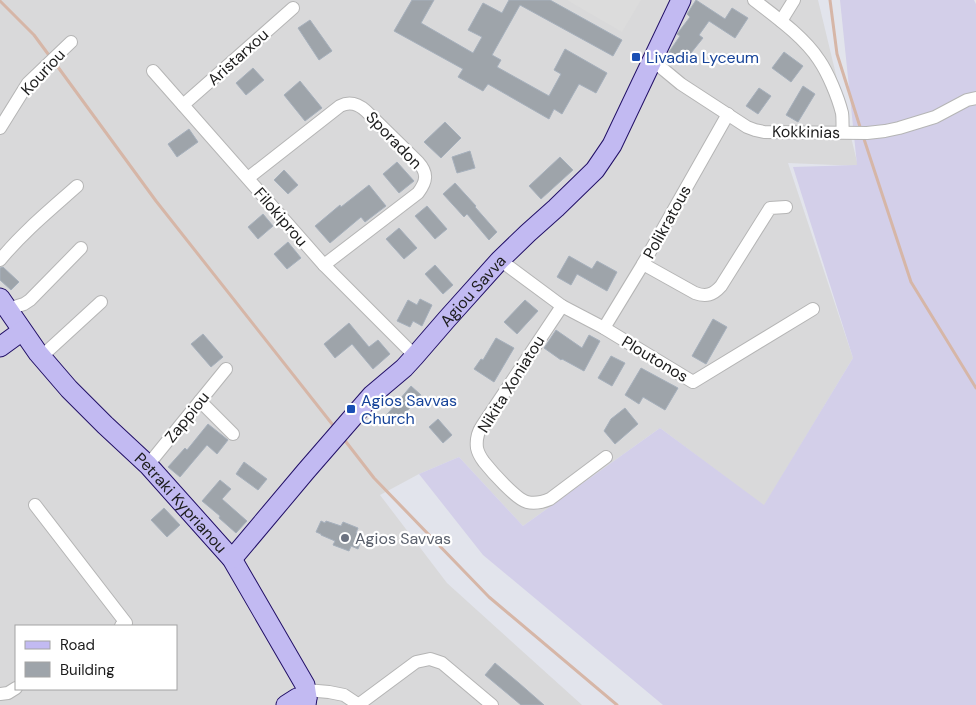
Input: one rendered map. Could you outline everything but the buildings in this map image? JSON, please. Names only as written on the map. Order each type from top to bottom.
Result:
[{"type":"street","name":"Agiou Savva","points":[[232,559],[372,395],[404,368],[500,260],[595,170],[612,145],[681,0]]},
{"type":"street","points":[[754,0],[781,21],[819,59],[830,80],[842,114],[846,133]]},
{"type":"street","points":[[781,21],[794,0]]},
{"type":"street","name":"Aristarxou","points":[[183,106],[293,8]]},
{"type":"street","name":"Kouriou","points":[[0,128],[22,91],[71,42]]},
{"type":"street","name":"Kokkinias","points":[[652,60],[681,84],[747,127],[764,132],[867,133],[899,128],[935,117],[967,100],[976,98]]},
{"type":"street","name":"Filokiprou","points":[[153,71],[324,265],[415,356]]},
{"type":"street","name":"Sporadon","points":[[248,178],[340,106],[349,103],[358,105],[366,110],[418,162],[424,170],[425,180],[418,193],[324,265]]},
{"type":"street","name":"Polikratous","points":[[604,328],[643,264],[728,114]]},
{"type":"street","points":[[0,260],[18,240],[77,186]]},
{"type":"street","points":[[643,264],[695,293],[711,294],[721,286],[770,208],[786,207]]},
{"type":"street","points":[[4,303],[24,304],[30,300],[81,248]]},
{"type":"street","name":"Ploutonos","points":[[500,260],[562,306],[604,328],[693,382],[813,309]]},
{"type":"street","points":[[41,357],[101,302]]},
{"type":"street","name":"Petraki Kyprianou","points":[[4,303],[41,357],[69,389],[148,465],[232,559],[305,685],[306,698]]},
{"type":"street","name":"Nikita Xoniatou","points":[[562,306],[482,426],[477,441],[478,449],[484,463],[513,492],[524,501],[533,503],[550,499],[606,457]]},
{"type":"street","points":[[0,347],[22,331]]},
{"type":"street","name":"Zappiou","points":[[148,465],[226,369]]},
{"type":"street","points":[[200,400],[233,434]]},
{"type":"street","points":[[35,505],[126,623],[123,625]]},
{"type":"street","points":[[286,705],[296,698],[306,698],[329,692],[344,695],[359,705],[416,662],[430,659],[442,663],[492,705]]},
{"type":"street","points":[[0,694],[8,693],[15,689]]},
{"type":"shaded area","points":[[0,0],[818,0],[858,166],[788,163],[853,358],[764,506],[660,428],[523,526],[459,457],[419,474],[380,495],[447,583],[582,705],[0,705]]},
{"type":"shaded area","points":[[567,0],[641,0],[622,32]]},
{"type":"shaded area","points":[[840,0],[974,0],[976,4],[976,705],[663,705],[483,555],[419,474],[459,457],[523,526],[660,428],[764,505],[853,358],[793,167],[857,165]]},
{"type":"waterway","points":[[830,0],[837,54],[861,130]]},
{"type":"waterway","points":[[0,1],[34,35],[51,58]]},
{"type":"waterway","points":[[55,63],[156,201],[336,429]]},
{"type":"waterway","points":[[863,136],[911,282],[976,388]]},
{"type":"waterway","points":[[343,438],[374,478],[489,597],[617,705]]},
{"type":"place","name":"Livadia Lyceum","points":[[636,57]]},
{"type":"place","name":"Agios Savvas Church","points":[[351,409]]},
{"type":"place","name":"Agios Savvas","points":[[345,538]]}]
